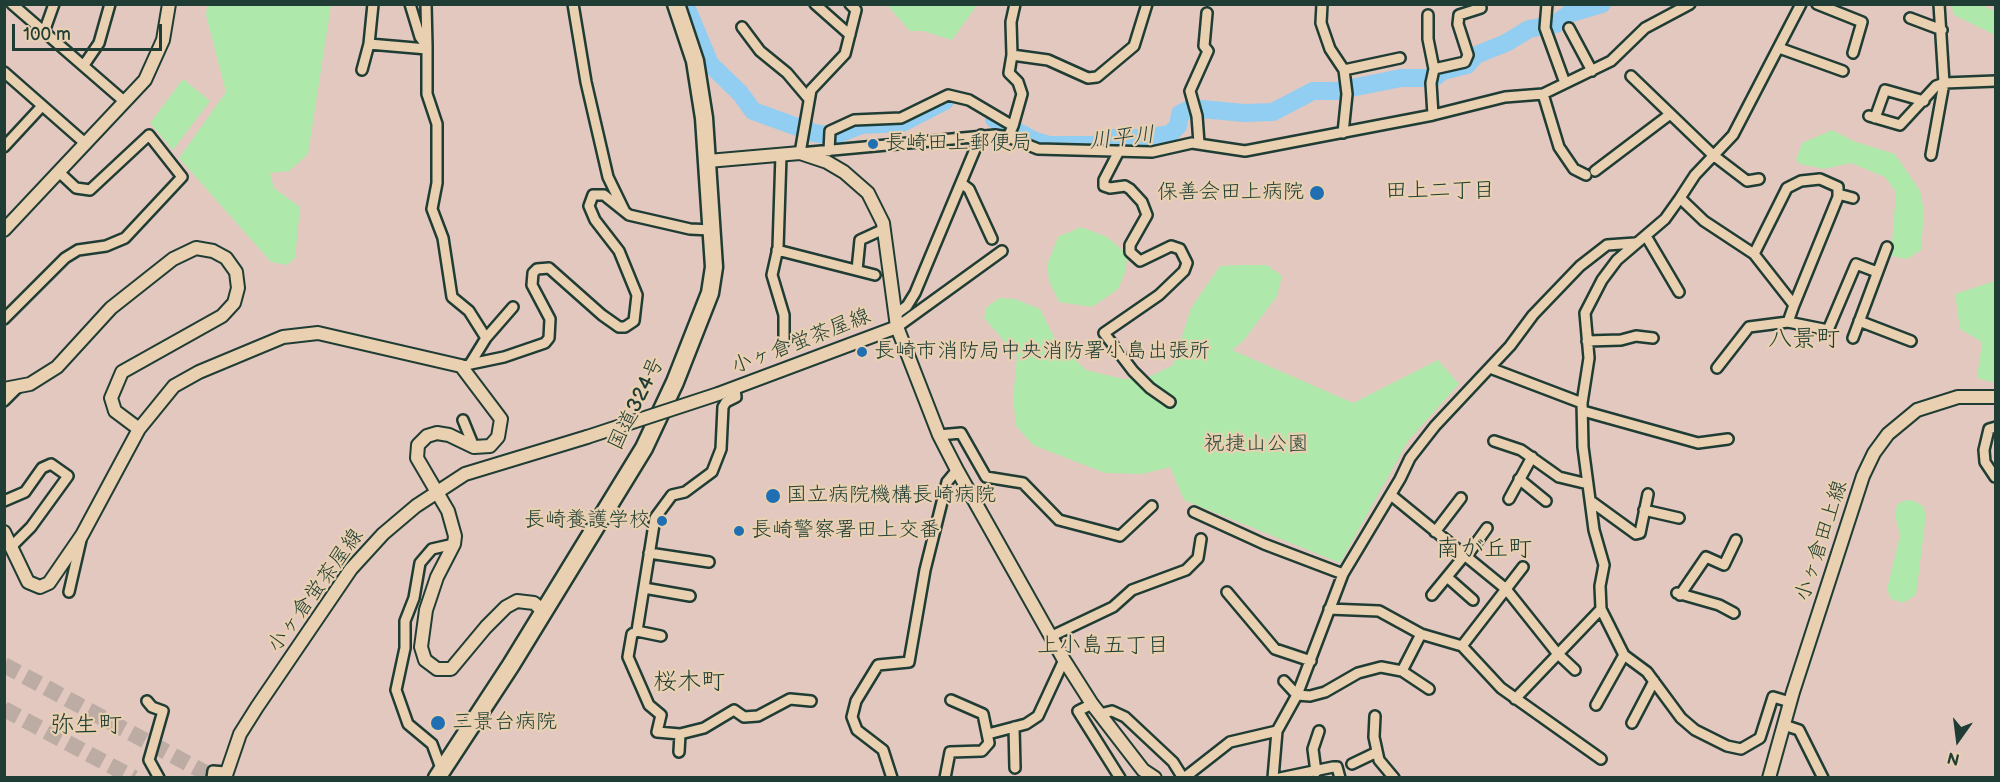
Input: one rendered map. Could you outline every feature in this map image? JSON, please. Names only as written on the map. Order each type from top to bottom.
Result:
[{"type":"highway","name":"国道324号","points":[[440,774],[644,448],[664,408],[714,279],[708,161],[696,70],[676,4]]},
{"type":"street","points":[[12,4],[125,102]]},
{"type":"street","points":[[44,32],[54,4]]},
{"type":"street","points":[[84,65],[99,43],[110,4]]},
{"type":"street","points":[[5,230],[145,80],[163,40],[169,4]]},
{"type":"street","points":[[362,70],[369,44],[373,4]]},
{"type":"street","points":[[410,4],[420,37],[427,47]]},
{"type":"street","points":[[426,4],[427,94],[437,124],[437,183],[432,209],[443,238],[452,297],[469,311],[486,338]]},
{"type":"street","points":[[573,4],[586,82],[608,177],[624,212]]},
{"type":"street","points":[[815,4],[850,35]]},
{"type":"street","points":[[800,153],[811,90],[845,54],[856,10],[850,4]]},
{"type":"street","points":[[1008,137],[1022,94],[1018,82],[1009,74],[1012,55],[1011,22],[1015,4]]},
{"type":"street","points":[[1012,55],[1048,60],[1088,78],[1097,77],[1134,46],[1146,4]]},
{"type":"street","points":[[1322,4],[1321,23],[1330,49],[1344,70],[1346,89],[1343,133]]},
{"type":"street","points":[[1547,4],[1544,25],[1565,82]]},
{"type":"street","points":[[708,161],[981,135],[1008,137],[1038,149],[1152,152],[1198,143],[1245,151],[1433,115],[1505,97],[1543,94],[1592,71],[1622,53],[1645,28],[1690,4]]},
{"type":"street","points":[[1790,702],[1773,697],[1760,738],[1751,745],[1735,748],[1695,730],[1681,718],[1647,672],[1624,655],[1600,609],[1600,586],[1604,565],[1594,530],[1582,407],[1589,373],[1584,323],[1588,304],[1617,260],[1665,219],[1695,175],[1732,135],[1801,4]]},
{"type":"street","points":[[1817,4],[1862,22],[1853,52]]},
{"type":"street","points":[[1931,156],[1944,83],[1939,4]]},
{"type":"street","points":[[1432,76],[1465,62],[1468,55],[1458,24],[1459,15],[1481,8]]},
{"type":"street","points":[[1198,143],[1197,116],[1190,91],[1208,51],[1204,46],[1207,13]]},
{"type":"street","points":[[1428,15],[1433,115]]},
{"type":"street","points":[[1910,18],[1942,30]]},
{"type":"street","points":[[742,27],[760,51],[787,73],[809,99]]},
{"type":"street","points":[[1583,31],[1571,32],[1592,71]]},
{"type":"street","points":[[369,44],[427,47]]},
{"type":"street","points":[[1779,48],[1843,71]]},
{"type":"street","points":[[1344,70],[1400,58]]},
{"type":"street","points":[[4,72],[86,144]]},
{"type":"street","points":[[1630,76],[1669,116],[1713,155],[1747,181],[1759,179]]},
{"type":"street","points":[[1924,101],[1885,90],[1872,117],[1900,125],[1924,101],[1936,86],[1944,83],[1995,81]]},
{"type":"street","points":[[1543,94],[1560,147],[1574,169],[1591,173],[1669,116]]},
{"type":"street","points":[[830,151],[830,131],[846,123],[854,120],[901,118],[948,95],[969,100],[1013,126]]},
{"type":"street","points":[[4,147],[42,105]]},
{"type":"street","points":[[4,319],[65,258],[78,250],[106,246],[125,238],[182,177],[149,135],[90,190],[76,188],[60,173]]},
{"type":"street","points":[[897,320],[915,293],[981,135]]},
{"type":"street","points":[[1119,151],[1105,178],[1104,186],[1110,188],[1125,186],[1130,189],[1142,202],[1147,215],[1130,245],[1130,252],[1140,261],[1171,246],[1180,249],[1186,263],[1184,271],[1159,296],[1104,333],[1150,388],[1170,402]]},
{"type":"street","points":[[800,153],[827,162],[859,183],[873,202],[884,229],[897,320],[939,435],[1064,660],[1096,709],[1143,770],[1155,777]]},
{"type":"street","points":[[781,155],[777,250],[772,275],[784,315],[784,342]]},
{"type":"street","points":[[1754,254],[1787,188],[1801,181],[1820,179],[1838,187],[1838,194],[1788,322]]},
{"type":"street","points":[[961,183],[969,189],[992,239]]},
{"type":"street","points":[[4,532],[27,582],[40,586],[54,578],[82,535],[139,429],[174,386],[208,368],[283,337],[301,333],[318,333],[466,365],[504,357],[545,343],[549,338],[550,319],[532,285],[533,273],[537,269],[549,268],[619,327],[632,324],[637,307],[637,295],[619,251],[595,220],[589,206],[593,195],[601,194],[624,212],[674,226],[711,230]]},
{"type":"street","points":[[1838,194],[1852,198]]},
{"type":"street","points":[[1680,198],[1704,221],[1754,254],[1794,305]]},
{"type":"street","points":[[857,270],[860,240],[884,229]]},
{"type":"street","points":[[1646,236],[1679,292]]},
{"type":"street","points":[[1273,777],[1277,731],[1297,695],[1343,574],[1421,442],[1510,346],[1533,315],[1580,266],[1607,245],[1635,243]]},
{"type":"street","points":[[1853,338],[1887,247]]},
{"type":"street","points":[[4,401],[11,388],[43,377],[57,367],[111,308],[173,258],[196,248],[213,251],[226,258],[236,272],[238,288],[234,303],[222,316],[122,372],[111,398],[115,411],[139,429]]},
{"type":"street","points":[[777,250],[875,275]]},
{"type":"street","points":[[897,320],[1002,251]]},
{"type":"street","points":[[1717,368],[1749,327],[1788,322],[1828,330],[1856,264],[1877,272]]},
{"type":"street","points":[[466,365],[513,307]]},
{"type":"street","name":"小ヶ倉蛍茶屋線","points":[[225,775],[240,734],[351,569],[382,534],[437,491],[465,474],[735,389],[897,320]]},
{"type":"street","points":[[1859,321],[1911,341]]},
{"type":"street","points":[[1587,341],[1621,340],[1636,336],[1653,338]]},
{"type":"street","points":[[466,365],[496,412],[501,425],[498,437],[490,446],[474,447],[443,433],[432,434],[418,445],[417,458],[454,526],[454,544],[436,577],[422,629],[422,655],[429,665],[447,670],[455,666],[486,627],[506,607],[517,601],[534,603],[543,611]]},
{"type":"street","points":[[1490,368],[1582,407],[1698,443],[1728,439]]},
{"type":"street","points":[[637,631],[655,518],[665,501],[672,495],[685,492],[712,472],[721,449],[723,407],[726,402],[736,397],[735,389]]},
{"type":"street","name":"小ヶ倉田上線","points":[[1769,777],[1790,702],[1867,466],[1888,434],[1917,410],[1958,397],[1995,397]]},
{"type":"street","points":[[463,420],[474,447]]},
{"type":"street","points":[[1995,428],[1989,429],[1984,450],[1985,462],[1995,477]]},
{"type":"street","points":[[939,435],[961,433],[986,477],[1023,483],[1059,520],[1120,536],[1152,506]]},
{"type":"street","points":[[1494,441],[1532,457],[1559,477],[1588,484]]},
{"type":"street","points":[[1509,499],[1532,457]]},
{"type":"street","points":[[4,501],[25,492],[42,468],[51,464],[68,476],[31,527],[11,547]]},
{"type":"street","points":[[892,777],[883,750],[857,730],[852,717],[859,696],[878,665],[909,662],[925,570],[947,482],[957,470]]},
{"type":"street","points":[[1519,479],[1546,501]]},
{"type":"street","points":[[1592,502],[1636,534],[1640,533],[1648,494]]},
{"type":"street","points":[[1391,495],[1506,589],[1557,653],[1575,670]]},
{"type":"street","points":[[1435,532],[1461,498]]},
{"type":"street","points":[[1644,510],[1679,518]]},
{"type":"street","points":[[1194,512],[1264,544],[1343,574]]},
{"type":"street","points":[[1432,595],[1487,528]]},
{"type":"street","points":[[69,592],[82,535]]},
{"type":"street","points":[[1052,636],[1113,607],[1132,590],[1186,570],[1198,558],[1201,539]]},
{"type":"street","points":[[1734,613],[1719,605],[1679,594],[1706,557],[1724,565],[1736,540]]},
{"type":"street","points":[[440,774],[432,744],[408,724],[396,690],[405,648],[405,621],[414,598],[420,563],[432,549],[454,544]]},
{"type":"street","points":[[649,553],[709,562]]},
{"type":"street","points":[[1462,646],[1523,567]]},
{"type":"street","points":[[1447,577],[1473,600]]},
{"type":"street","points":[[644,588],[690,596]]},
{"type":"street","points":[[1227,592],[1275,649],[1311,661]]},
{"type":"street","points":[[1329,609],[1379,611],[1420,634],[1462,646],[1515,699],[1601,759]]},
{"type":"street","points":[[1515,699],[1600,609]]},
{"type":"street","points":[[661,636],[637,631],[632,634],[628,657],[649,705],[661,715],[657,732],[680,734],[704,728],[734,710],[744,717],[758,716],[790,699],[811,701]]},
{"type":"street","points":[[1402,670],[1420,634]]},
{"type":"street","points":[[1596,705],[1624,655]]},
{"type":"street","points":[[988,734],[1033,721],[1038,716],[1064,660]]},
{"type":"street","points":[[1284,681],[1297,695],[1318,695],[1368,669],[1382,667],[1402,670],[1430,689]]},
{"type":"street","points":[[1632,723],[1654,681]]},
{"type":"street","points":[[945,777],[950,752],[982,751],[988,743],[983,714],[951,700]]},
{"type":"street","points":[[147,701],[152,707],[163,711],[149,760],[159,777]]},
{"type":"street","points":[[1120,777],[1078,711],[1096,709],[1112,711],[1125,717],[1173,762],[1183,777],[1230,742],[1277,731]]},
{"type":"street","points":[[1375,717],[1379,760],[1394,777]]},
{"type":"street","points":[[1784,725],[1799,730],[1822,777]]},
{"type":"street","points":[[1014,727],[1015,768]]},
{"type":"street","points":[[1316,772],[1313,749],[1320,731]]},
{"type":"street","points":[[679,752],[680,734]]},
{"type":"street","points":[[1352,764],[1377,752]]},
{"type":"street","points":[[1280,777],[1336,767],[1340,777]]},
{"type":"street","points":[[212,777],[213,771],[225,775]]},
{"type":"green space","points":[[977,4],[952,40],[923,31],[910,31],[887,5]]},
{"type":"green space","points":[[207,5],[331,5],[308,154],[289,171],[270,173],[274,188],[300,207],[295,258],[287,265],[271,262],[179,158],[226,92],[206,15]]},
{"type":"green space","points":[[1951,5],[1982,5],[1995,12],[1995,35],[1954,15]]},
{"type":"green space","points":[[183,79],[210,101],[173,150],[150,123]]},
{"type":"green space","points":[[1832,130],[1853,141],[1895,154],[1920,191],[1924,211],[1921,250],[1907,259],[1891,256],[1896,192],[1885,177],[1851,163],[1824,169],[1800,164],[1796,160],[1802,143]]},
{"type":"green space","points":[[1081,227],[1107,237],[1127,254],[1126,270],[1118,289],[1092,307],[1059,302],[1049,281],[1047,265],[1058,237]]},
{"type":"green space","name":"祝捷山公園","points":[[1267,265],[1282,276],[1277,296],[1244,340],[1232,350],[1353,403],[1438,360],[1459,384],[1408,441],[1340,563],[1184,500],[1170,467],[1142,474],[1105,473],[1033,445],[1016,426],[1013,398],[1017,356],[984,318],[986,308],[999,298],[1015,299],[1040,309],[1056,341],[1086,370],[1123,379],[1145,379],[1173,365],[1191,308],[1220,266]]},
{"type":"green space","points":[[1996,281],[1995,383],[1977,378],[1982,342],[1960,329],[1955,294]]},
{"type":"green space","points":[[1906,500],[1923,506],[1926,515],[1916,595],[1903,603],[1891,599],[1887,589],[1900,535],[1895,516],[1897,504]]},
{"type":"waterway","name":"川平川","points":[[685,4],[710,64],[740,93],[753,111],[814,133],[833,136],[861,125],[902,123],[945,101]]},
{"type":"waterway","name":"川平川","points":[[994,119],[1035,141],[1049,145],[1094,145],[1111,138],[1146,138],[1170,134],[1178,126],[1180,114],[1191,108],[1244,113],[1273,112],[1313,91],[1336,91],[1401,78],[1434,78],[1443,71],[1467,65],[1476,55],[1506,43],[1529,29],[1556,24],[1569,14],[1602,4]]},
{"type":"tunnel","points":[[4,665],[215,778]]},
{"type":"tunnel","points":[[4,709],[134,778]]},
{"type":"place","name":"長崎田上郵便局","points":[[873,144]]},
{"type":"place","name":"保善会田上病院","points":[[1317,193]]},
{"type":"place","name":"長崎市消防局中央消防署小島出張所","points":[[862,352]]},
{"type":"place","name":"国立病院機構長崎病院","points":[[773,496]]},
{"type":"place","name":"長崎養護学校","points":[[662,521]]},
{"type":"place","name":"長崎警察署田上交番","points":[[739,531]]},
{"type":"place","name":"三景台病院","points":[[438,723]]},
{"type":"district","name":"田上二丁目","points":[[1440,191]]},
{"type":"district","name":"八景町","points":[[1804,340]]},
{"type":"district","name":"南が丘町","points":[[1484,550]]},
{"type":"district","name":"上小島五丁目","points":[[1103,646]]},
{"type":"district","name":"桜木町","points":[[689,683]]},
{"type":"district","name":"弥生町","points":[[86,726]]}]
